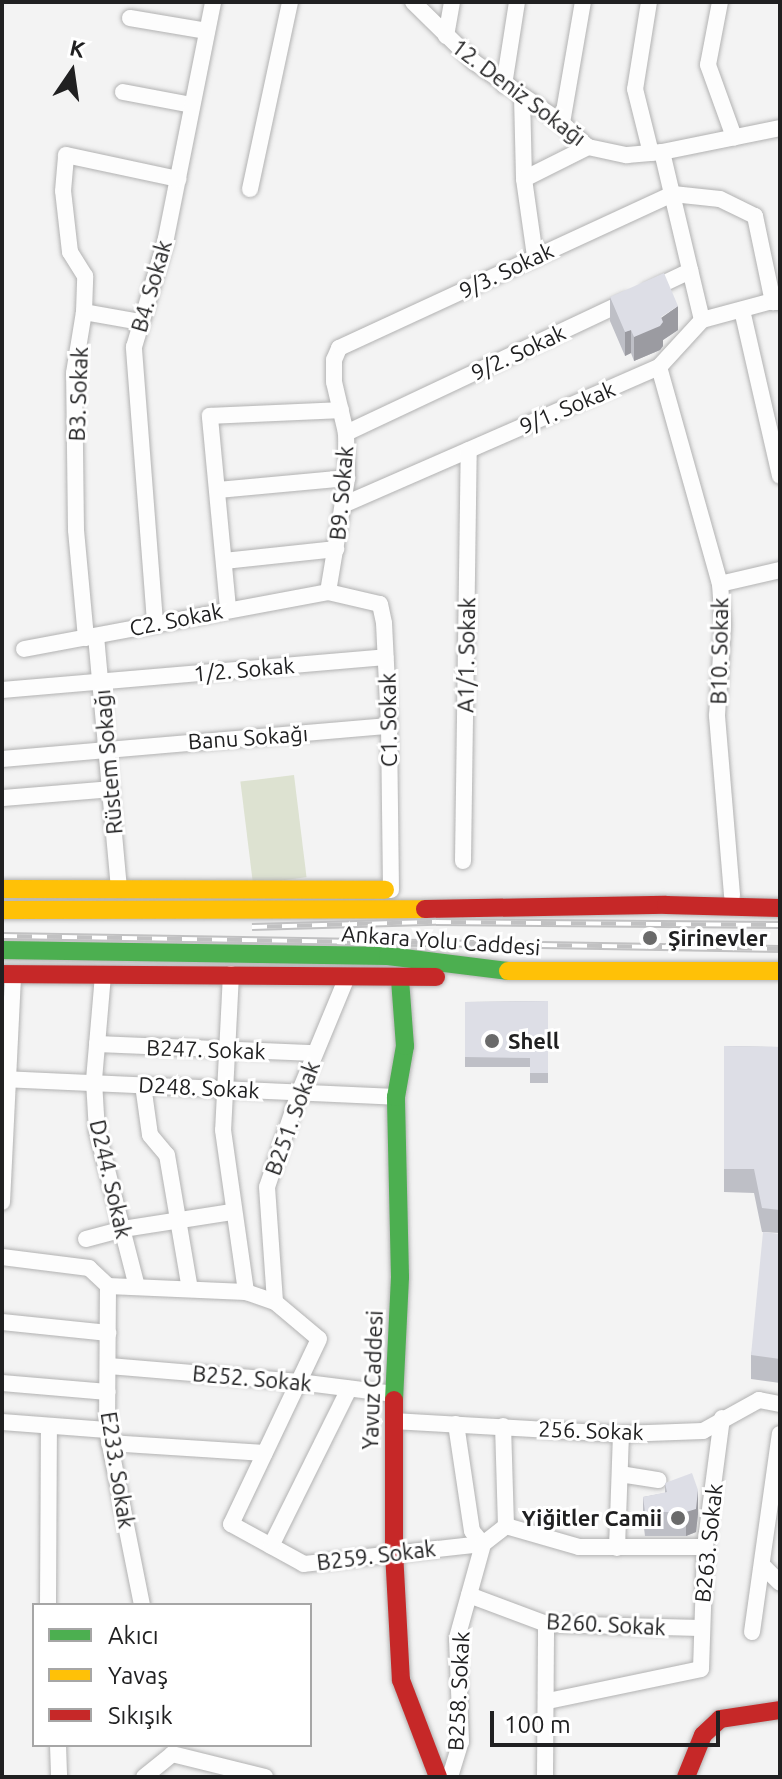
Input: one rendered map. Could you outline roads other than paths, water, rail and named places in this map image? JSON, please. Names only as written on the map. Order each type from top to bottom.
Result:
[{"type":"main road","points":[[2,889],[540,890],[641,905]]},
{"type":"main road","points":[[666,905],[732,895],[780,894]]},
{"type":"main road","name":"Ankara Yolu Caddesi","points":[[2,910],[327,911],[641,905],[780,908]]},
{"type":"main road","name":"Ankara Yolu Caddesi","points":[[2,950],[388,956],[526,973],[780,971]]},
{"type":"main road","points":[[745,971],[780,977]]},
{"type":"main road","points":[[8,974],[231,974],[400,979],[526,973]]},
{"type":"main road","name":"Yavuz Caddesi","points":[[400,979],[405,1046],[396,1097],[400,1277],[393,1421],[394,1552],[401,1680],[438,1777]]},
{"type":"main road","points":[[686,1777],[703,1735],[720,1719],[780,1710]]},
{"type":"street","name":"B4. Sokak","points":[[155,622],[134,347],[165,243],[213,2]]},
{"type":"street","points":[[250,189],[290,2]]},
{"type":"street","name":"12. Deniz Sokağı","points":[[413,2],[446,36],[504,85],[562,123],[588,147],[609,154],[657,152],[780,128]]},
{"type":"street","points":[[446,36],[452,2]]},
{"type":"street","points":[[504,85],[517,2]]},
{"type":"street","points":[[562,123],[583,2]]},
{"type":"street","points":[[649,2],[635,89],[673,194],[702,320],[778,301],[755,216],[720,199],[673,194]]},
{"type":"street","points":[[720,2],[708,65],[734,137]]},
{"type":"street","points":[[130,18],[207,31]]},
{"type":"street","points":[[123,92],[192,105]]},
{"type":"street","points":[[522,96],[524,179],[535,256]]},
{"type":"street","points":[[524,179],[588,147]]},
{"type":"street","name":"B3. Sokak","points":[[91,637],[76,530],[74,373],[84,312],[85,276],[70,252],[63,191],[66,155],[178,179]]},
{"type":"street","name":"9/3. Sokak","points":[[339,348],[673,194]]},
{"type":"street","name":"9/2. Sokak","points":[[346,433],[690,271]]},
{"type":"street","points":[[742,310],[780,476]]},
{"type":"street","points":[[84,312],[140,322]]},
{"type":"street","name":"9/1. Sokak","points":[[343,505],[659,367],[702,320]]},
{"type":"street","name":"B9. Sokak","points":[[328,592],[347,478],[346,433],[334,382],[334,360],[339,348]]},
{"type":"street","name":"B10. Sokak","points":[[659,367],[720,584],[723,625],[717,716],[732,895]]},
{"type":"street","points":[[228,608],[210,416],[341,410]]},
{"type":"street","name":"A1/1. Sokak","points":[[463,861],[469,450]]},
{"type":"street","points":[[218,490],[347,478]]},
{"type":"street","points":[[224,561],[336,549]]},
{"type":"street","points":[[720,584],[780,570]]},
{"type":"street","name":"C2. Sokak","points":[[24,649],[228,608],[328,592]]},
{"type":"street","name":"C1. Sokak","points":[[328,592],[380,604],[405,890]]},
{"type":"street","name":"Rüstem Sokağı","points":[[91,637],[101,681],[119,889]]},
{"type":"street","name":"1/2. Sokak","points":[[2,690],[386,657]]},
{"type":"street","name":"Banu Sokağı","points":[[2,759],[389,726]]},
{"type":"street","points":[[2,798],[111,789]]},
{"type":"street","points":[[2,1202],[8,974]]},
{"type":"street","points":[[231,974],[223,1130],[232,1212],[246,1292]]},
{"type":"street","name":"D244. Sokak","points":[[103,975],[94,1081],[97,1131],[137,1287]]},
{"type":"street","name":"B251. Sokak","points":[[275,1302],[267,1187],[299,1093],[347,977]]},
{"type":"street","name":"B247. Sokak","points":[[97,1044],[315,1053]]},
{"type":"street","name":"D248. Sokak","points":[[6,1078],[396,1097]]},
{"type":"street","points":[[143,1085],[150,1135],[167,1155],[190,1289]]},
{"type":"street","points":[[86,1239],[123,1229],[232,1212]]},
{"type":"street","points":[[2,1257],[89,1268],[108,1286],[246,1292],[275,1302],[319,1339],[265,1453],[2,1422]]},
{"type":"street","name":"E233. Sokak","points":[[108,1286],[108,1436],[142,1603]]},
{"type":"street","points":[[2,1322],[108,1333]]},
{"type":"street","name":"B252. Sokak","points":[[109,1366],[299,1382],[394,1394]]},
{"type":"street","points":[[2,1383],[108,1392]]},
{"type":"street","points":[[271,1546],[349,1389]]},
{"type":"street","name":"256. Sokak","points":[[393,1421],[621,1434],[703,1431],[759,1400],[780,1404]]},
{"type":"street","name":"B263. Sokak","points":[[548,1701],[701,1669],[705,1547],[722,1418]]},
{"type":"street","points":[[456,1424],[472,1531],[483,1544],[506,1526]]},
{"type":"street","points":[[48,1603],[49,1426]]},
{"type":"street","points":[[503,1426],[506,1526]]},
{"type":"street","points":[[617,1548],[621,1434]]},
{"type":"street","points":[[752,1632],[780,1434]]},
{"type":"street","name":"B259. Sokak","points":[[265,1453],[231,1524],[304,1564],[483,1544]]},
{"type":"street","points":[[620,1474],[659,1480]]},
{"type":"street","points":[[506,1526],[579,1547],[705,1547]]},
{"type":"street","name":"B258. Sokak","points":[[450,1777],[461,1742],[457,1638],[483,1544]]},
{"type":"street","points":[[762,1565],[780,1583]]},
{"type":"street","name":"B260. Sokak","points":[[469,1595],[546,1624],[700,1628]]},
{"type":"street","points":[[545,1777],[548,1701],[546,1624]]},
{"type":"street","points":[[58,1747],[59,1777]]},
{"type":"street","points":[[144,1775],[172,1749],[265,1777]]},
{"type":"railway","points":[[252,927],[436,922],[780,925]]},
{"type":"railway","points":[[2,936],[780,949]]},
{"type":"place","name":"Şirinevler","points":[[650,938]]},
{"type":"place","name":"Shell","points":[[492,1041]]},
{"type":"place","name":"Yiğitler Camii","points":[[678,1518]]}]
